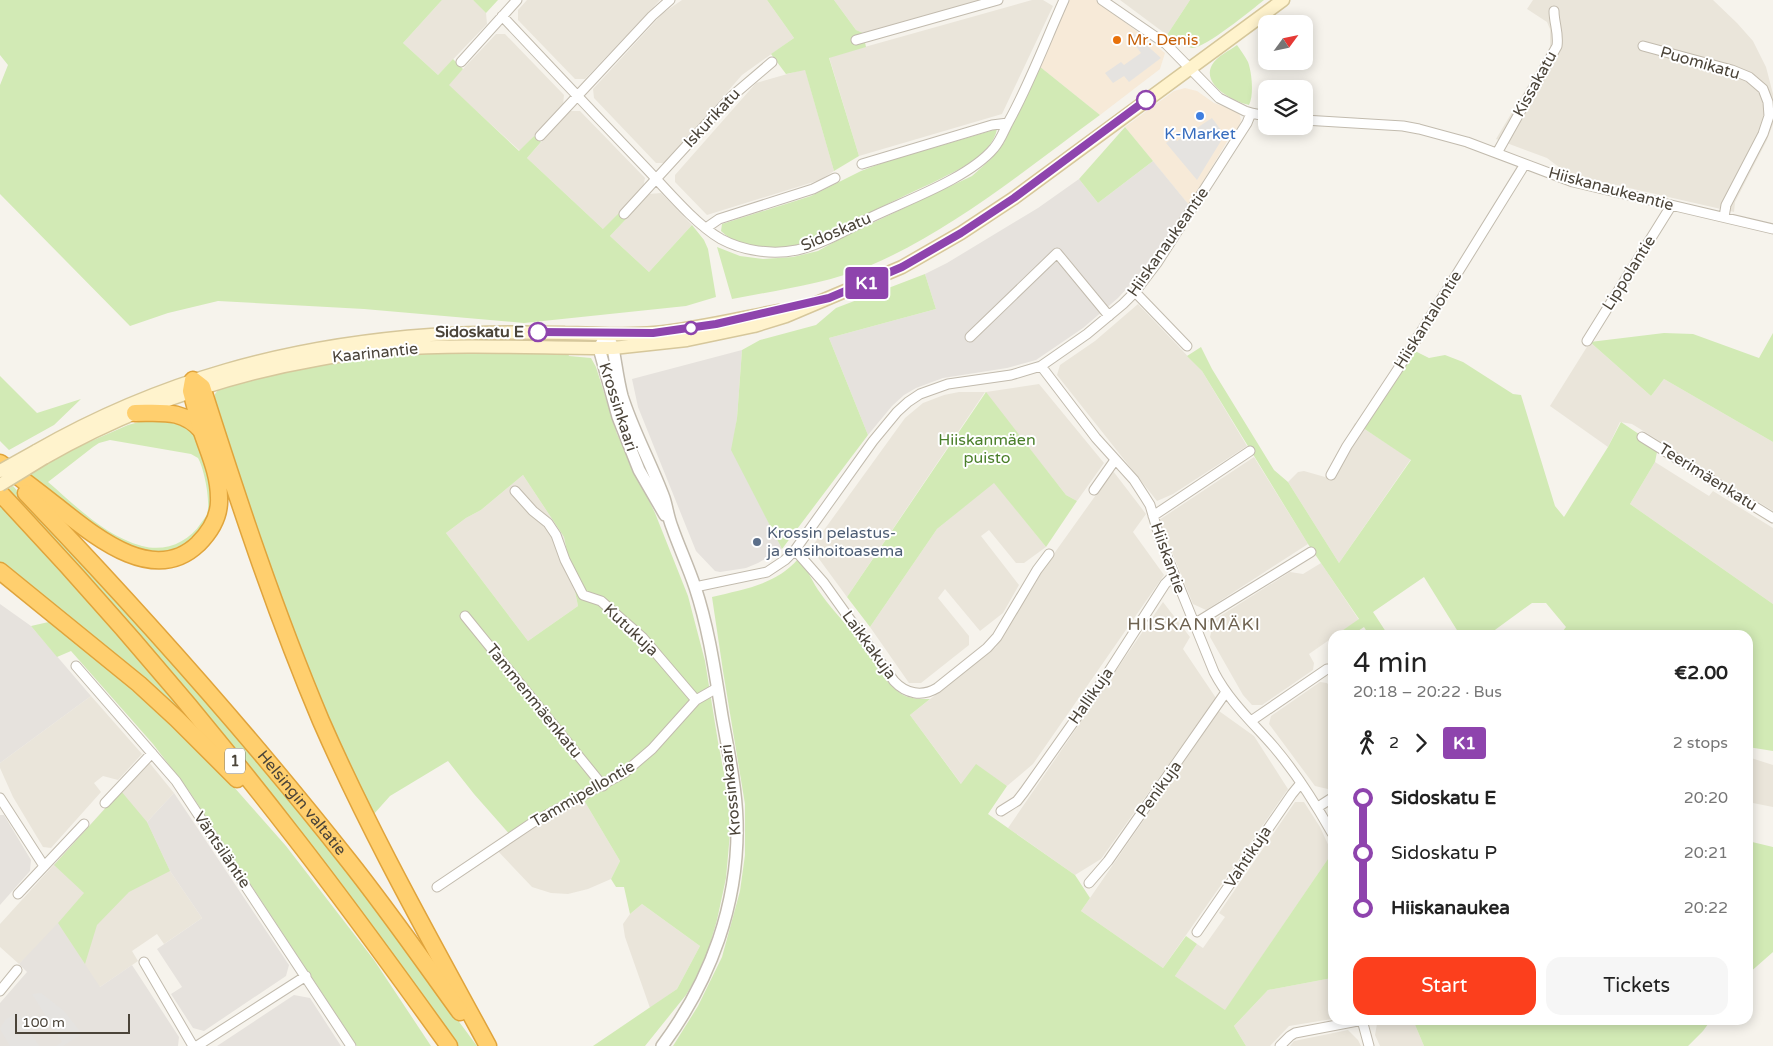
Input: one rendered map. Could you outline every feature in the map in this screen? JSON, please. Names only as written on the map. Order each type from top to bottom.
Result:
[{"type":"highway","points":[[0,464],[97,538],[109,545],[149,560],[169,559],[179,556],[196,546],[211,528],[218,513],[218,484],[212,458],[202,431],[195,386]]},
{"type":"highway","points":[[195,386],[274,603],[322,721],[350,784],[409,903],[488,1046]]},
{"type":"highway","points":[[135,413],[176,414],[193,421],[202,431]]},
{"type":"highway","name":"Helsingin valtatie","points":[[0,464],[130,604],[243,732],[348,860],[484,1046]]},
{"type":"highway","name":"Helsingin valtatie","points":[[0,493],[114,617],[172,685],[292,834],[449,1046]]},
{"type":"highway","points":[[0,571],[178,719],[292,834]]},
{"type":"main road","name":"Kaarinantie","points":[[0,485],[40,454],[96,418],[150,395],[249,373],[296,363],[390,349],[469,346],[614,348],[687,340],[732,331],[786,316],[902,267],[961,233],[1014,198],[1283,0]]},
{"type":"main road","name":"Kaarinantie","points":[[0,471],[94,432],[245,364],[294,352],[350,344],[469,333],[653,333],[786,309],[829,298]]},
{"type":"street","points":[[461,62],[517,0]]},
{"type":"street","points":[[540,136],[652,16],[670,0]]},
{"type":"street","points":[[856,40],[998,0]]},
{"type":"street","name":"Sidoskatu","points":[[502,16],[656,179],[706,228],[730,243],[754,250],[782,252],[811,245],[966,171],[986,157],[994,148],[1014,112],[1064,0]]},
{"type":"street","name":"Hiiskanaukeantie","points":[[1102,0],[1166,44],[1219,98],[1245,111],[1258,114]]},
{"type":"street","name":"Kissakatu","points":[[1497,153],[1557,46],[1558,34],[1554,20],[1554,11]]},
{"type":"street","name":"Puomikatu","points":[[1643,46],[1732,70],[1749,78],[1762,89],[1768,102],[1769,116],[1763,134],[1726,205],[1724,217]]},
{"type":"street","name":"Iskurikatu","points":[[624,214],[731,97],[772,62]]},
{"type":"street","name":"Hiiskanaukeantie","points":[[695,587],[767,572],[785,560],[795,550],[873,441],[897,412],[920,394],[948,384],[1011,374],[1040,366],[1088,334],[1135,292],[1190,214],[1247,123],[1251,113],[1258,115]]},
{"type":"street","name":"Hiiskanaukeantie","points":[[1313,121],[1402,126],[1467,142],[1573,182],[1773,229]]},
{"type":"street","points":[[862,164],[992,125],[1008,122]]},
{"type":"street","name":"Hiiskantalontie","points":[[1331,475],[1347,446],[1525,164]]},
{"type":"street","points":[[706,228],[719,220],[813,189],[835,178]]},
{"type":"street","name":"Lippolantie","points":[[1587,341],[1671,206]]},
{"type":"street","points":[[970,337],[1057,253],[1109,316]]},
{"type":"street","points":[[1135,292],[1187,346]]},
{"type":"street","name":"Krossinkaari","points":[[606,334],[600,348],[618,417],[639,470],[671,525]]},
{"type":"street","name":"Krossinkaari","points":[[606,334],[614,348],[622,394],[629,417],[664,499],[671,525],[695,587],[713,660],[737,820],[731,896],[722,931],[708,968],[689,1007],[662,1046]]},
{"type":"street","name":"Hiiskantie","points":[[1040,366],[1115,460],[1140,488],[1150,505],[1160,539],[1214,672],[1226,692],[1279,753],[1318,807],[1328,826]]},
{"type":"street","name":"Teerimäenkatu","points":[[1642,436],[1773,518]]},
{"type":"street","points":[[1153,516],[1250,451]]},
{"type":"street","points":[[1094,490],[1115,460]]},
{"type":"street","name":"Kutukuja","points":[[515,492],[533,511],[548,523],[556,535],[565,560],[583,595],[601,601],[636,631],[696,700]]},
{"type":"street","name":"Laikkakuja","points":[[795,550],[824,583],[894,681],[904,690],[922,694],[937,688],[992,642],[1049,554]]},
{"type":"street","points":[[1194,624],[1311,552]]},
{"type":"street","name":"Hallikuja","points":[[1001,811],[1017,801],[1024,792],[1104,679],[1165,584],[1174,575]]},
{"type":"street","name":"Tammenmäenkatu","points":[[464,616],[603,786]]},
{"type":"street","name":"Väntsiläntie","points":[[76,666],[176,781],[351,1046]]},
{"type":"street","points":[[1251,721],[1327,670]]},
{"type":"street","name":"Tammipellontie","points":[[437,887],[532,823],[624,774],[652,749],[696,700],[717,688]]},
{"type":"street","name":"Penikuja","points":[[1089,883],[1108,861],[1226,692]]},
{"type":"street","points":[[105,803],[152,753]]},
{"type":"street","name":"Vahtikuja","points":[[1197,932],[1301,783]]},
{"type":"street","points":[[0,798],[44,866]]},
{"type":"street","points":[[1318,807],[1328,801]]},
{"type":"street","points":[[18,894],[84,824]]},
{"type":"street","points":[[144,962],[195,1046],[306,976]]},
{"type":"street","points":[[0,991],[17,970]]},
{"type":"street","points":[[1280,1046],[1295,1033],[1337,1025]]},
{"type":"street","points":[[1364,1025],[1369,1046]]},
{"type":"shaded area","points":[[442,0],[473,0],[486,13],[487,24],[438,75],[403,43]]},
{"type":"shaded area","points":[[527,0],[660,0],[585,79],[575,79],[518,20],[518,10]]},
{"type":"shaded area","points":[[682,0],[767,0],[794,38],[742,75],[665,163],[656,163],[594,98],[593,89],[663,13]]},
{"type":"shaded area","points":[[834,0],[982,0],[863,33],[856,30]]},
{"type":"shaded area","points":[[1032,0],[1043,0],[1053,6],[1002,114],[859,156],[829,57]]},
{"type":"shaded area","points":[[1067,0],[1096,0],[1165,53],[1160,69],[1100,115],[1039,66]]},
{"type":"shaded area","points":[[1120,0],[1190,0],[1167,35]]},
{"type":"shaded area","points":[[1533,0],[1713,0],[1737,23],[1753,41],[1766,67],[1773,94],[1773,124],[1767,140],[1735,202],[1734,212],[1568,174],[1547,158],[1496,139],[1550,49],[1550,29],[1547,22],[1527,9]]},
{"type":"shaded area","points":[[496,34],[505,34],[564,95],[563,105],[520,151],[448,85]]},
{"type":"shaded area","points":[[1134,34],[1161,58],[1129,82],[1124,76],[1113,83],[1105,73],[1121,62],[1124,65],[1141,53],[1129,37]]},
{"type":"shaded area","points":[[805,69],[834,171],[820,180],[707,215],[675,182],[675,175],[756,83]]},
{"type":"shaded area","points":[[1185,88],[1197,91],[1214,103],[1239,112],[1241,120],[1239,127],[1228,140],[1189,205],[1125,127],[1174,91]]},
{"type":"shaded area","points":[[569,111],[580,111],[645,178],[643,188],[604,230],[527,158]]},
{"type":"shaded area","points":[[1212,118],[1221,130],[1219,132],[1224,136],[1197,180],[1166,143],[1174,137],[1177,141]]},
{"type":"shaded area","points":[[1153,161],[1189,205],[1141,273],[1118,298],[1083,328],[1036,360],[1007,368],[943,378],[916,388],[904,395],[892,406],[868,435],[829,338],[936,309],[925,274],[947,263],[1038,208],[1079,179],[1098,203]]},
{"type":"shaded area","points":[[661,193],[692,225],[649,272],[610,236],[649,194]]},
{"type":"shaded area","points":[[1138,304],[1202,371],[1247,446],[1173,494],[1157,501],[1057,375],[1060,365],[1095,341]]},
{"type":"shaded area","points":[[1590,342],[1651,396],[1664,379],[1773,442],[1773,511],[1632,424],[1620,422],[1608,447],[1550,406]]},
{"type":"shaded area","points":[[742,350],[737,418],[732,450],[782,549],[746,568],[720,572],[715,571],[696,551],[638,407],[632,379]]},
{"type":"shaded area","points":[[1039,384],[1104,463],[1077,501],[1066,495],[985,392]]},
{"type":"shaded area","points":[[959,392],[985,392],[847,597],[811,548],[905,418],[923,403],[944,395]]},
{"type":"shaded area","points":[[1355,423],[1411,459],[1339,563],[1288,482],[1298,472],[1304,471],[1325,477]]},
{"type":"shaded area","points":[[1254,457],[1308,544],[1206,610],[1193,604],[1159,520]]},
{"type":"shaded area","points":[[1655,462],[1709,496],[1713,491],[1773,528],[1773,604],[1630,504]]},
{"type":"shaded area","points":[[1113,471],[1146,514],[1133,532],[1164,575],[1033,764],[1007,786],[976,765],[962,785],[910,715],[996,647],[1043,569]]},
{"type":"shaded area","points":[[523,475],[564,537],[578,606],[528,641],[446,533],[466,518],[481,510]]},
{"type":"shaded area","points":[[994,482],[1046,547],[1024,563],[1016,563],[989,530],[981,536],[1019,585],[1003,613],[980,631],[945,589],[938,598],[969,636],[969,645],[921,683],[909,683],[870,627],[937,529]]},
{"type":"shaded area","points":[[1321,563],[1359,620],[1344,630],[1328,630],[1328,641],[1309,654],[1314,663],[1313,670],[1262,705],[1252,705],[1243,695],[1210,637],[1214,620],[1290,572],[1303,574]]},
{"type":"shaded area","points":[[1163,602],[1190,637],[1183,649],[1216,698],[1101,859],[1075,875],[1008,828]]},
{"type":"shaded area","points":[[0,604],[31,626],[91,696],[0,763]]},
{"type":"shaded area","points":[[1320,682],[1328,684],[1328,789],[1315,786],[1269,724],[1271,716]]},
{"type":"shaded area","points":[[91,696],[142,754],[118,780],[103,776],[94,783],[101,792],[51,848],[43,847],[13,797],[0,768],[0,763]]},
{"type":"shaded area","points":[[1219,711],[1254,736],[1288,789],[1163,968],[1081,911]]},
{"type":"shaded area","points":[[1753,759],[1773,765],[1773,807],[1753,803]]},
{"type":"shaded area","points":[[148,761],[174,793],[147,822],[170,871],[202,918],[164,944],[157,934],[132,951],[138,961],[100,987],[29,955],[19,964],[0,947],[0,924]]},
{"type":"shaded area","points":[[174,793],[289,965],[286,976],[204,1031],[193,1028],[171,994],[182,987],[157,949],[202,918],[170,871],[147,822]]},
{"type":"shaded area","points":[[582,797],[620,861],[611,879],[588,889],[568,894],[551,893],[532,887],[495,848]]},
{"type":"shaded area","points":[[1295,802],[1304,802],[1320,827],[1328,844],[1328,859],[1225,1011],[1175,976],[1197,944],[1203,948],[1225,917],[1219,913]]},
{"type":"shaded area","points":[[0,815],[4,815],[31,860],[30,871],[0,905]]},
{"type":"shaded area","points":[[642,904],[700,946],[677,989],[650,1008],[625,937],[623,924],[630,914]]},
{"type":"shaded area","points":[[58,923],[100,987],[132,965],[179,1037],[178,1046],[0,1046],[0,1003],[27,972],[19,964]]},
{"type":"shaded area","points":[[1328,979],[1328,1020],[1289,1026],[1270,1046],[1246,1046],[1234,1026],[1268,990]]},
{"type":"shaded area","points":[[41,993],[64,1011],[82,1034],[63,1046],[56,1046],[62,1042],[32,994]]},
{"type":"shaded area","points":[[294,995],[310,998],[341,1046],[217,1046]]},
{"type":"shaded area","points":[[17,1012],[39,1046],[10,1046],[0,1029],[5,1020]]},
{"type":"shaded area","points":[[1377,1025],[1415,1025],[1424,1046],[1380,1046],[1375,1035]]},
{"type":"shaded area","points":[[1348,1030],[1361,1046],[1290,1046],[1294,1041]]},
{"type":"green space","points":[[0,0],[442,0],[403,43],[438,75],[453,59],[463,69],[449,85],[519,151],[534,136],[541,142],[527,158],[603,229],[619,213],[626,219],[610,236],[649,272],[692,225],[704,240],[708,249],[716,297],[686,306],[524,323],[364,309],[218,301],[168,313],[130,326],[0,194],[0,85],[8,65],[0,55]]},
{"type":"green space","points":[[473,0],[498,0],[486,13]]},
{"type":"green space","points":[[767,0],[834,0],[856,30],[863,33],[866,47],[829,58],[859,156],[834,171],[805,70],[786,74],[771,54],[794,38]]},
{"type":"green space","points":[[1190,0],[1264,0],[1217,36],[1198,47],[1192,48],[1167,35]]},
{"type":"green space","points":[[1237,45],[1248,62],[1251,72],[1252,90],[1249,105],[1228,96],[1215,86],[1211,79],[1210,72],[1214,62]]},
{"type":"green space","points":[[1039,66],[1100,115],[1017,177],[959,217],[899,252],[869,266],[836,277],[802,286],[732,299],[717,247],[740,256],[763,259],[793,257],[818,251],[847,235],[972,176],[991,159],[1004,143]]},
{"type":"green space","points":[[1125,127],[1153,161],[1098,203],[1079,179]]},
{"type":"green space","points":[[997,129],[988,147],[963,167],[810,241],[789,248],[762,249],[736,241],[721,231],[722,224],[811,196],[861,171],[885,162]]},
{"type":"green space","points":[[925,274],[936,309],[829,338],[868,435],[782,549],[731,450],[737,418],[742,350],[760,340],[816,325],[836,308]]},
{"type":"green space","points":[[1664,333],[1693,334],[1759,358],[1773,333],[1773,442],[1664,379],[1651,396],[1590,342]]},
{"type":"green space","points":[[1201,347],[1212,369],[1274,470],[1288,482],[1339,563],[1411,460],[1363,428],[1415,351],[1429,358],[1445,355],[1463,362],[1513,394],[1521,395],[1555,506],[1564,517],[1608,447],[1621,422],[1658,447],[1655,462],[1630,504],[1773,604],[1773,751],[1753,748],[1753,630],[1564,630],[1566,627],[1546,603],[1532,603],[1495,630],[1457,630],[1424,577],[1373,612],[1385,630],[1366,630],[1364,627],[1360,630],[1343,630],[1359,619],[1308,544],[1202,371],[1187,356]]},
{"type":"green space","points":[[567,351],[569,356],[591,358],[596,367],[617,434],[655,513],[688,596],[705,661],[728,794],[730,833],[726,878],[717,920],[704,965],[686,995],[645,1046],[593,1046],[677,989],[700,946],[642,904],[630,914],[624,887],[616,887],[611,879],[620,861],[582,797],[512,837],[448,761],[390,796],[373,815],[342,752],[289,627],[214,402],[215,394],[218,390],[232,384],[314,365],[384,355]],"holes":[[[523,475],[564,537],[578,606],[528,641],[446,533],[466,518],[481,510]]]},
{"type":"green space","points":[[0,376],[37,413],[81,399],[54,425],[9,450],[0,441]]},
{"type":"green space","name":"Hiiskanmäen puisto","points":[[986,392],[1066,495],[1077,501],[1046,547],[994,483],[937,529],[870,627],[847,597]]},
{"type":"green space","points":[[146,420],[182,421],[202,442],[214,498],[202,534],[169,554],[134,550],[74,514],[30,474],[55,457],[128,425]],"holes":[[[110,440],[191,454],[198,458],[203,469],[207,494],[207,514],[190,536],[167,547],[151,548],[142,546],[103,528],[48,482],[93,447]]]},
{"type":"green space","points":[[13,486],[183,673],[329,846],[477,1046],[457,1046],[108,602],[8,489]]},
{"type":"green space","points":[[0,504],[95,607],[206,739],[0,565]]},
{"type":"green space","points":[[798,559],[826,601],[860,641],[895,689],[907,696],[918,699],[930,699],[910,715],[961,784],[976,764],[1007,786],[988,814],[1075,875],[1090,898],[1081,911],[1163,968],[1186,936],[1197,944],[1175,976],[1225,1010],[1328,859],[1328,979],[1268,990],[1234,1026],[1246,1046],[673,1046],[698,1006],[722,957],[740,891],[745,855],[745,804],[712,597],[758,585],[780,575]]},
{"type":"green space","points":[[53,621],[188,735],[286,846],[374,960],[431,1046],[357,1046],[189,791],[153,744],[71,651],[57,657],[31,626]]},
{"type":"green space","points":[[121,791],[147,822],[170,871],[129,892],[97,925],[85,964],[58,923],[84,893],[54,865]]},
{"type":"green space","points":[[1753,842],[1773,847],[1773,952],[1753,970]]},
{"type":"green space","points":[[1415,1025],[1707,1025],[1688,1046],[1424,1046]]},
{"type":"bus line","name":"K1","points":[[538,332],[632,334],[716,324],[829,298],[871,282],[927,254],[1014,198],[1146,100]]},
{"type":"place","name":"Mr. Denis","points":[[1117,40]]},
{"type":"place","name":"K-Market","points":[[1200,116]]},
{"type":"place","name":"Sidoskatu E","points":[[538,332]]},
{"type":"place","name":"Krossin pelastus- ja ensihoitoasema","points":[[757,542]]},
{"type":"district","name":"HIISKANMÄKI","points":[[1194,624]]}]
